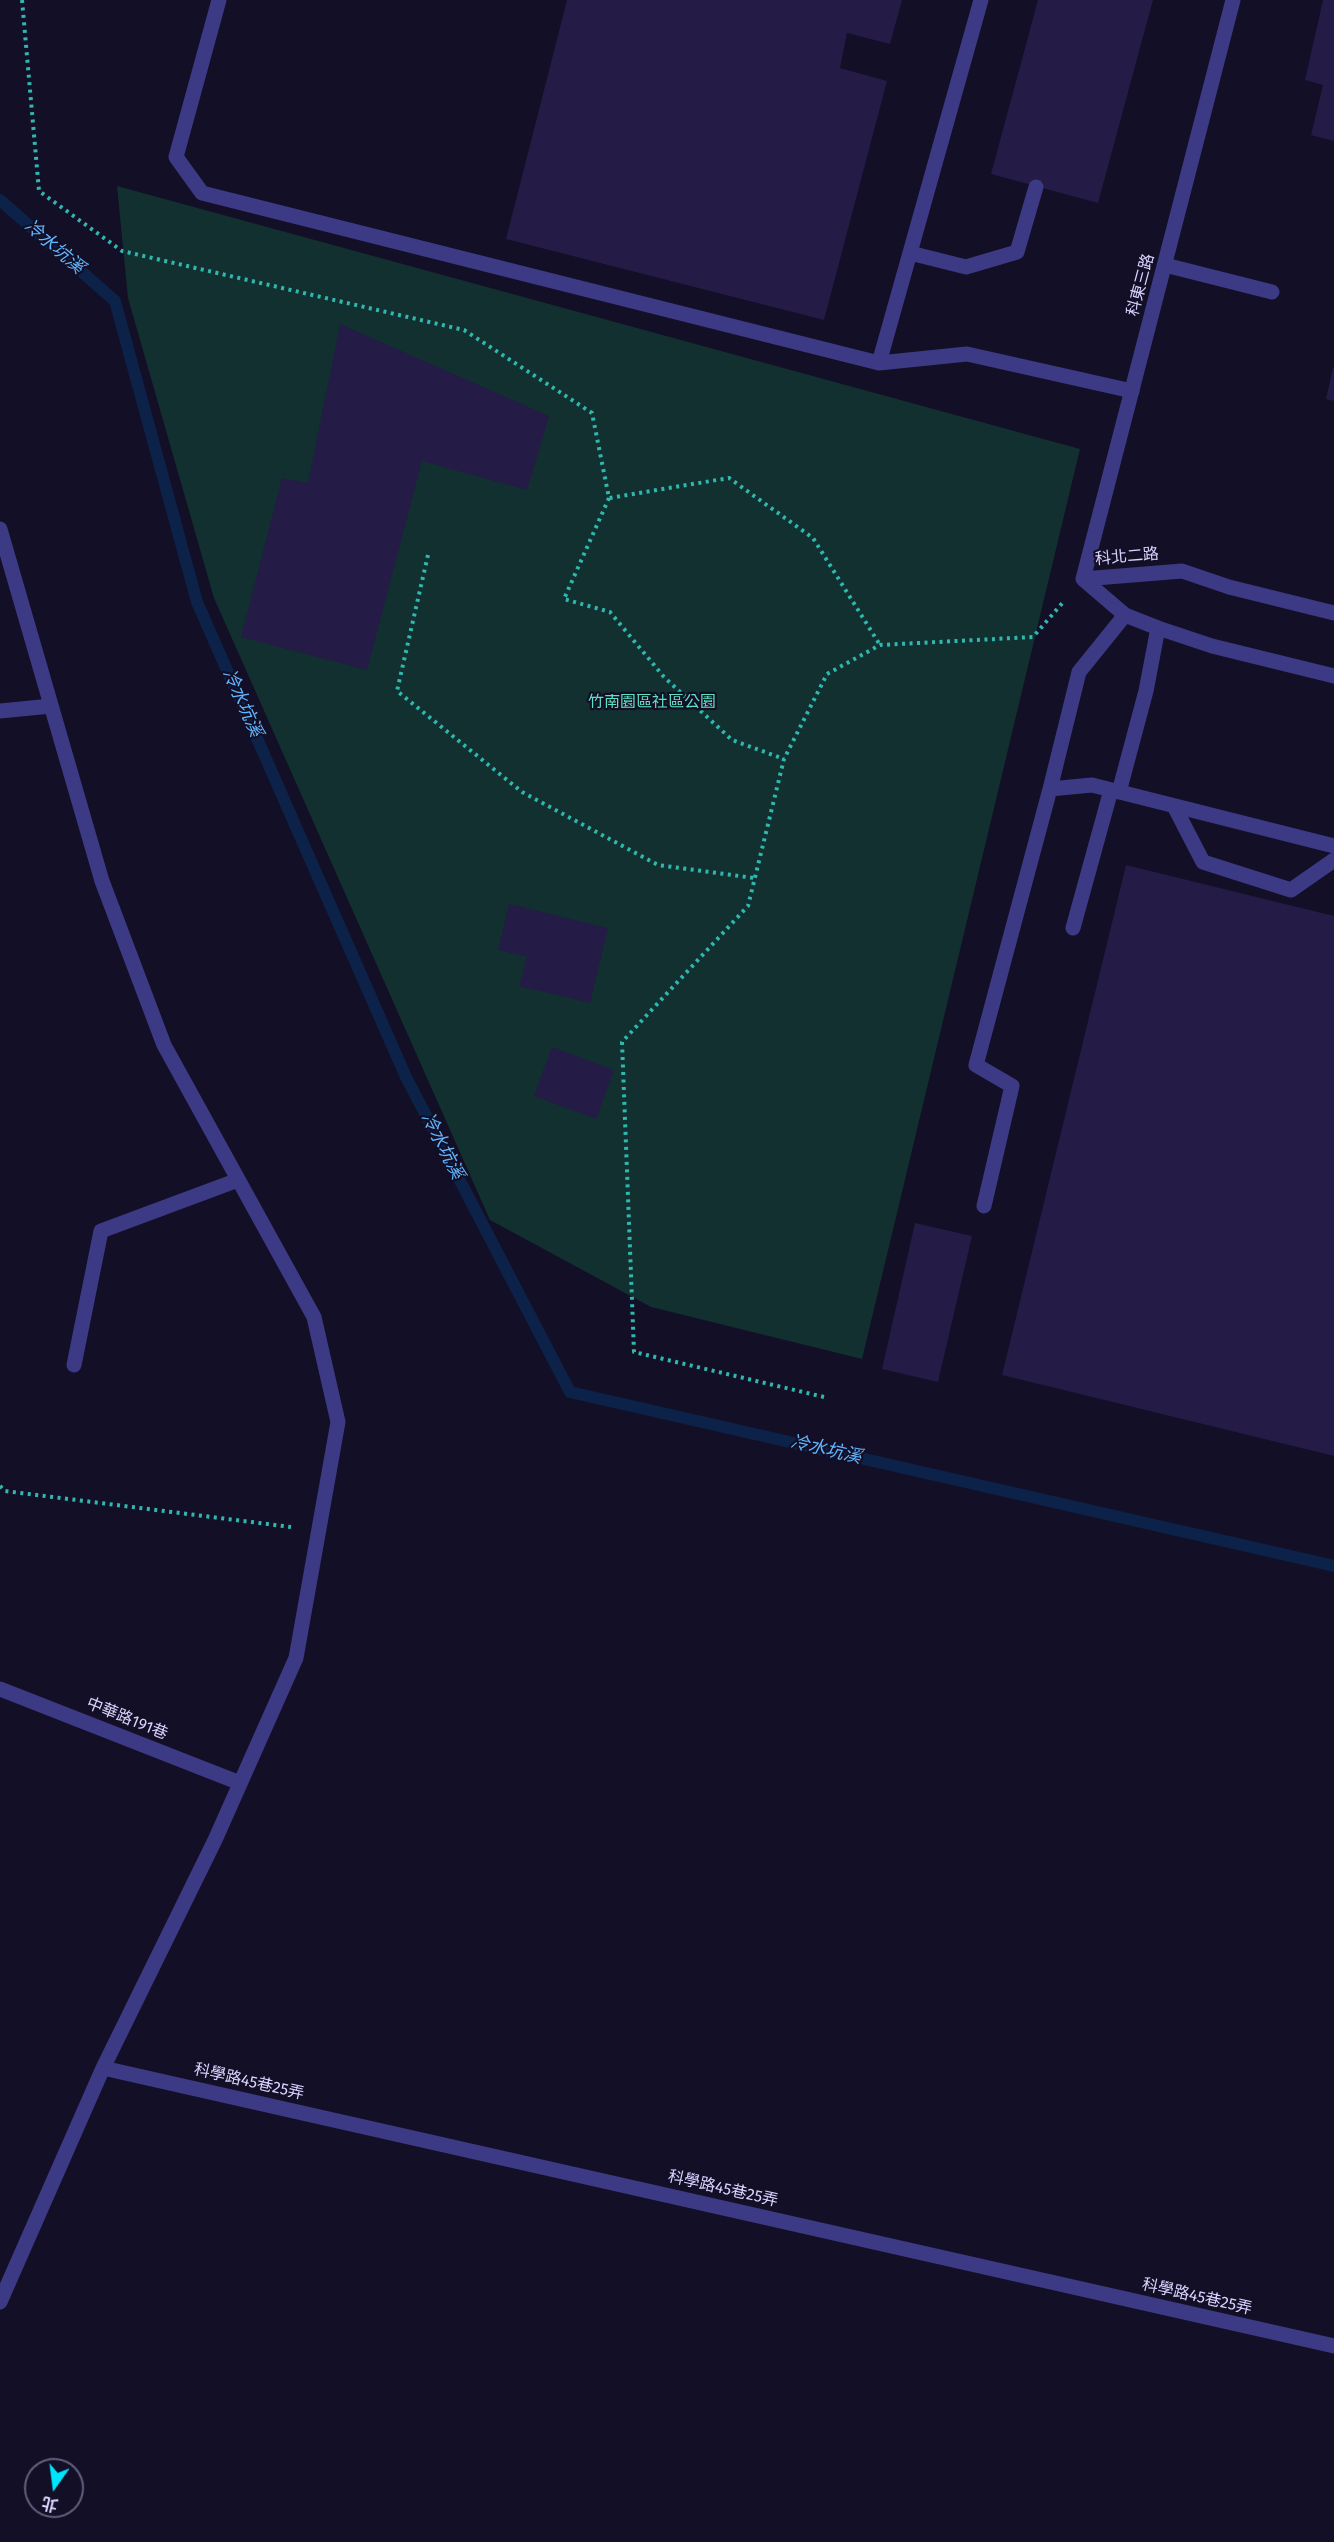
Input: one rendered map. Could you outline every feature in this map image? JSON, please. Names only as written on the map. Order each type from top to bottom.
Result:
[{"type":"street","points":[[219,0],[176,157],[202,193],[879,363],[967,354],[1132,391]]},
{"type":"street","points":[[879,363],[981,0]]},
{"type":"street","name":"科東三路","points":[[1083,579],[1233,0]]},
{"type":"street","points":[[910,253],[966,267],[1017,252],[1036,187]]},
{"type":"street","points":[[1165,265],[1272,292]]},
{"type":"street","points":[[0,529],[102,881],[164,1045],[314,1317],[338,1422],[296,1658],[240,1784],[103,2068],[0,2302]]},
{"type":"street","name":"科北二路","points":[[1083,579],[1182,571],[1229,587],[1334,613]]},
{"type":"street","name":"科北二路","points":[[1083,579],[1125,615],[1158,628],[1212,646],[1334,676]]},
{"type":"street","points":[[984,1206],[1012,1086],[976,1065],[1079,672],[1125,615]]},
{"type":"street","points":[[1073,928],[1146,691],[1158,628]]},
{"type":"street","points":[[0,711],[51,706]]},
{"type":"street","points":[[1050,789],[1092,785],[1334,846]]},
{"type":"street","points":[[1174,806],[1203,862],[1291,890],[1334,860]]},
{"type":"street","points":[[74,1365],[101,1231],[238,1180]]},
{"type":"street","name":"中華路191巷","points":[[0,1689],[240,1784]]},
{"type":"street","name":"科學路45巷25弄","points":[[103,2068],[1334,2346]]},
{"type":"path","points":[[22,0],[39,191],[122,251],[464,330],[592,413],[609,498],[564,599],[610,612],[664,677],[732,740],[784,759]]},
{"type":"path","points":[[609,498],[729,478],[813,538],[880,645]]},
{"type":"path","points":[[428,555],[397,691],[522,792],[658,865],[754,878]]},
{"type":"path","points":[[824,1397],[633,1352],[622,1042],[748,906],[784,759],[827,674],[880,645],[1033,637],[1083,579]]},
{"type":"path","points":[[0,1486],[5,1491],[319,1530]]},
{"type":"green space","name":"竹南園區社區公園","points":[[117,186],[1080,449],[862,1359],[651,1307],[490,1220],[214,598],[128,298]]},
{"type":"building","points":[[567,0],[902,0],[890,44],[847,33],[840,68],[887,81],[824,320],[506,239]]},
{"type":"building","points":[[1038,0],[1153,0],[1098,203],[991,174]]},
{"type":"building","points":[[1323,0],[1334,0],[1334,141],[1311,135],[1323,85],[1305,80]]},
{"type":"building","points":[[340,324],[549,416],[527,490],[422,461],[367,670],[241,637],[282,478],[308,483]]},
{"type":"building","points":[[1334,368],[1334,401],[1326,399]]},
{"type":"building","points":[[1126,865],[1334,916],[1334,1456],[1002,1375]]},
{"type":"building","points":[[509,904],[608,928],[590,1003],[519,986],[527,957],[498,950]]},
{"type":"building","points":[[552,1047],[614,1070],[596,1119],[534,1096]]},
{"type":"building","points":[[915,1223],[972,1236],[938,1382],[882,1369]]},
{"type":"waterway","name":"冷水坑溪","points":[[0,200],[115,301],[197,602],[406,1077],[570,1392],[1334,1566]]}]
